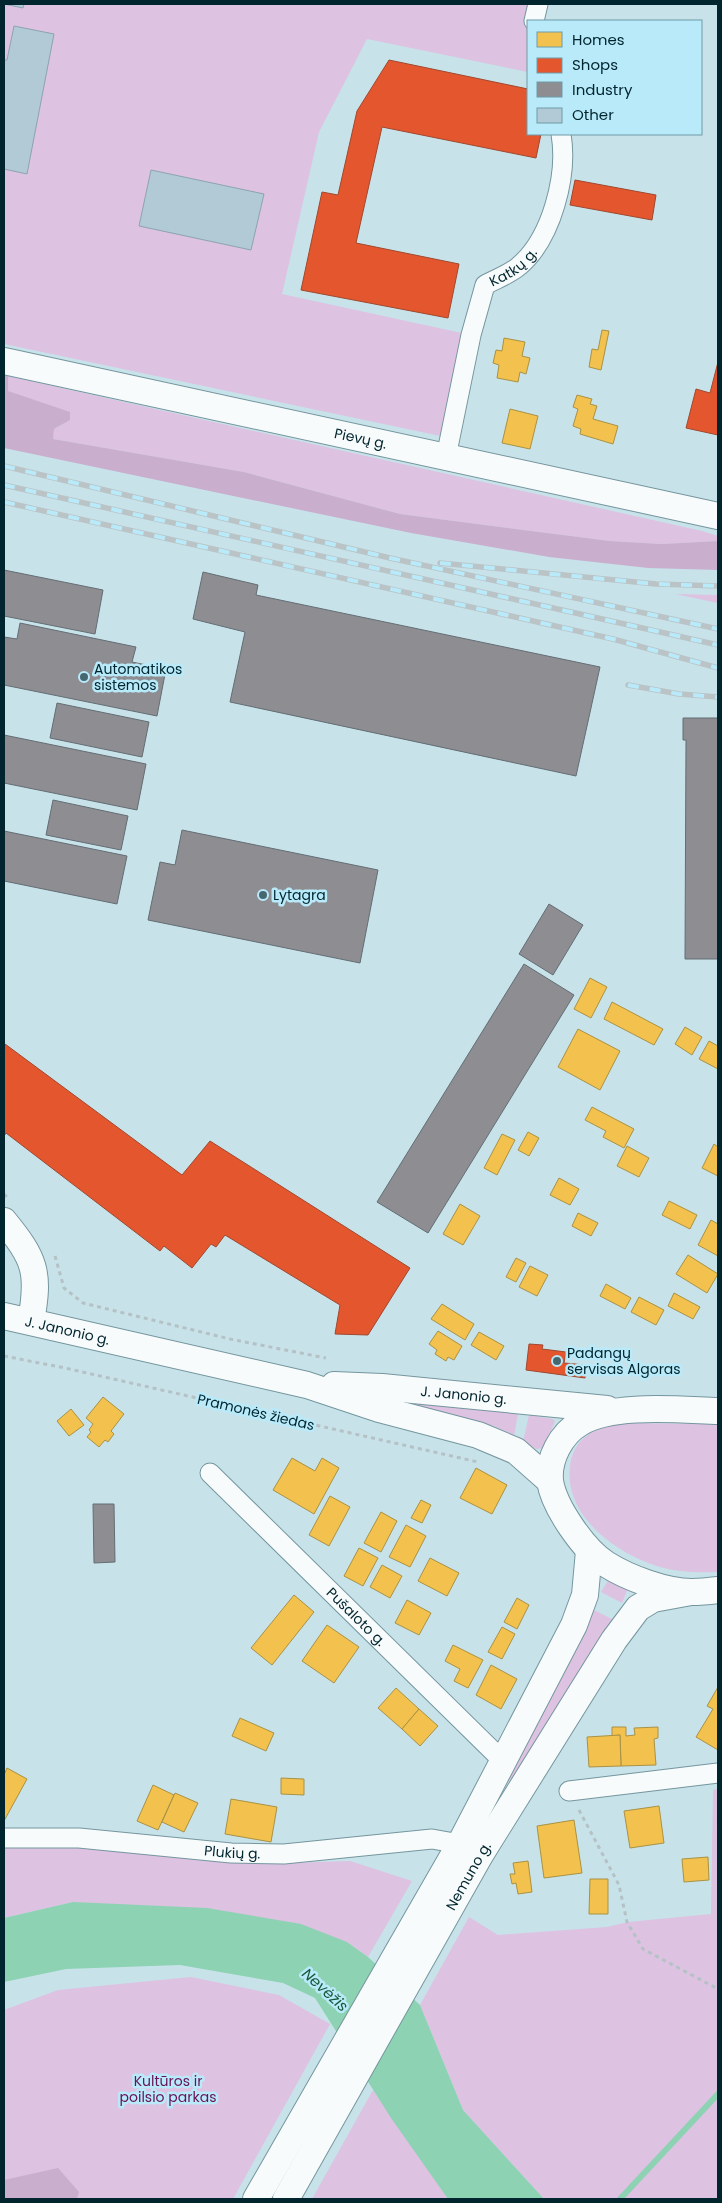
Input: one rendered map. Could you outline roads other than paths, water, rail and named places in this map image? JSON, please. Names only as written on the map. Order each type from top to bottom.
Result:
[{"type":"main road","name":"Pievų g.","points":[[4,361],[604,493],[718,516]]},
{"type":"main road","points":[[10,1213],[35,1273],[36,1295],[31,1321]]},
{"type":"main road","name":"J. Janonio g.","points":[[4,1316],[307,1385],[379,1409],[478,1434],[516,1451],[550,1480]]},
{"type":"main road","name":"J. Janonio g.","points":[[307,1385],[382,1387],[620,1411]]},
{"type":"main road","points":[[718,1411],[620,1411],[581,1422],[566,1435],[555,1453],[550,1480],[566,1518],[589,1551],[604,1563],[633,1578],[690,1592],[718,1590]]},
{"type":"main road","name":"Nemuno g.","points":[[286,2199],[470,1850],[503,1761],[574,1625],[585,1595],[589,1551]]},
{"type":"main road","name":"Nemuno g.","points":[[256,2199],[470,1850],[614,1640],[638,1608],[653,1598],[690,1592]]},
{"type":"street","points":[[534,20],[538,4]]},
{"type":"street","name":"Katkų g.","points":[[446,457],[471,336],[485,285],[518,266],[539,244],[551,216],[560,185],[564,149],[561,135]]},
{"type":"street","name":"Pušaloto g.","points":[[210,1473],[503,1761]]},
{"type":"street","points":[[568,1791],[718,1772]]},
{"type":"street","name":"Plukių g.","points":[[4,1838],[79,1838],[232,1853],[284,1854],[432,1839],[470,1850]]},
{"type":"water","name":"Nevėžis","points":[[73,1902],[207,1908],[301,1924],[347,1942],[368,1957],[420,2005],[463,2110],[544,2199],[448,2199],[391,2118],[315,1998],[283,1983],[180,1965],[66,1969],[4,1982],[4,1918]]},
{"type":"waterway","points":[[620,2199],[718,2094]]},
{"type":"railway","points":[[4,466],[390,558],[718,629]]},
{"type":"railway","points":[[4,485],[718,645]]},
{"type":"railway","points":[[4,502],[613,639],[718,668]]},
{"type":"railway","points":[[440,563],[656,584],[718,586]]},
{"type":"railway","points":[[628,685],[679,694],[718,697]]},
{"type":"place","name":"Automatikos sistemos","points":[[84,677]]},
{"type":"place","name":"Lytagra","points":[[263,895]]},
{"type":"place","name":"Padangų servisas Algoras","points":[[557,1361]]},
{"type":"park label","name":"Kultūros ir poilsio parkas","points":[[168,2090]]}]
